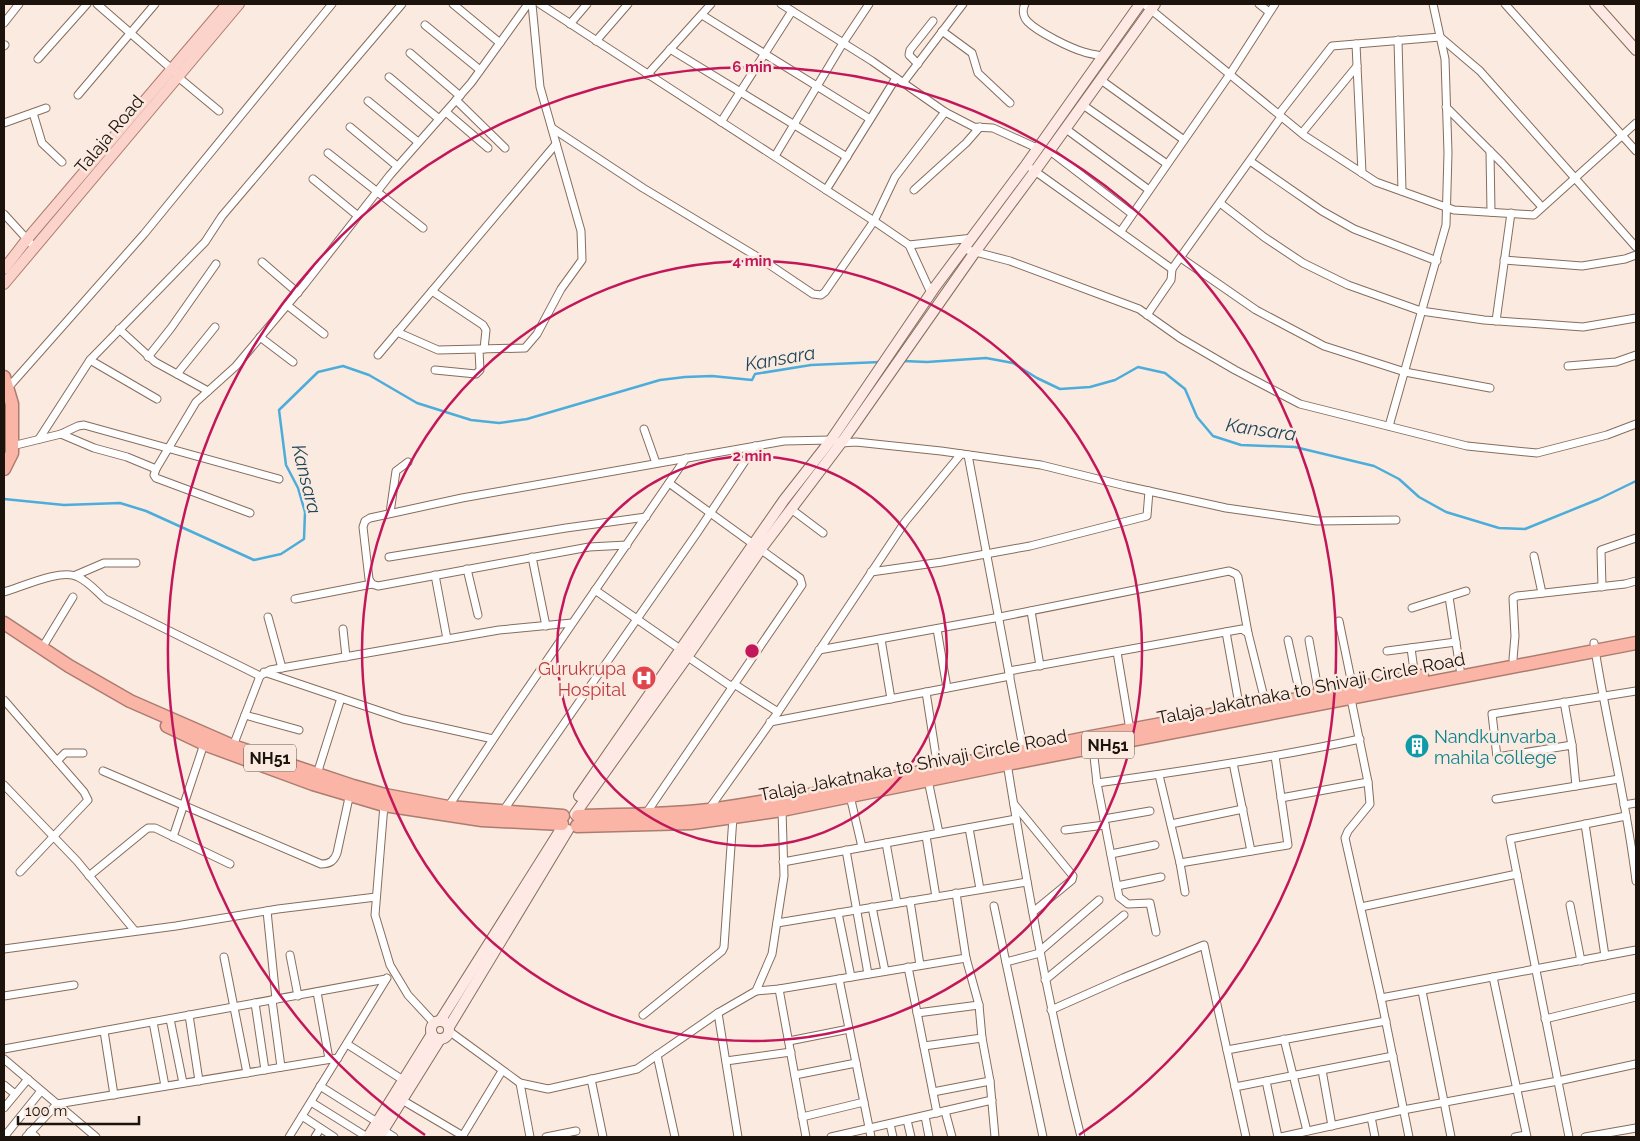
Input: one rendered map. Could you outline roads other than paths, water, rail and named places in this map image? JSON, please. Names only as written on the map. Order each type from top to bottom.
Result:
[{"type":"highway","points":[[6,383],[12,404],[12,453],[6,465]]},
{"type":"highway","points":[[4,406],[11,422]]},
{"type":"highway","name":"Talaja Jakatnaka to Shivaji Circle Road","points":[[4,623],[69,666],[130,701],[233,746],[317,774],[384,805],[482,820],[691,823],[782,810],[928,780],[1007,759]]},
{"type":"highway","name":"Talaja Jakatnaka to Shivaji Circle Road","points":[[4,632],[97,691],[204,744],[312,784],[448,807],[569,821],[708,810],[804,796],[938,769],[1092,748],[1352,694],[1595,647],[1636,636]]},
{"type":"highway","name":"Talaja Jakatnaka to Shivaji Circle Road","points":[[1025,756],[1130,730],[1301,698],[1319,695],[1352,694],[1415,678],[1513,659],[1636,643]]},
{"type":"main road","name":"Talaja Road","points":[[4,284],[177,73],[227,4]]},
{"type":"main road","name":"Talaja Road","points":[[4,269],[27,239],[239,4]]},
{"type":"street","points":[[4,23],[20,4]]},
{"type":"street","points":[[38,59],[87,4]]},
{"type":"street","points":[[98,4],[219,111]]},
{"type":"street","points":[[78,95],[155,4]]},
{"type":"street","points":[[6,383],[144,234],[332,4]]},
{"type":"street","points":[[39,439],[90,360],[210,236],[222,216],[402,4]]},
{"type":"street","points":[[453,4],[500,43]]},
{"type":"street","points":[[250,513],[156,478],[154,475],[156,469],[196,402],[236,366],[298,292],[376,192],[458,98],[528,4]]},
{"type":"street","points":[[398,332],[438,350],[525,348],[536,334],[561,289],[582,260],[581,231],[540,87],[532,4]]},
{"type":"street","points":[[540,4],[909,245],[930,293]]},
{"type":"street","points":[[570,24],[587,4]]},
{"type":"street","points":[[596,41],[628,4]]},
{"type":"street","points":[[647,75],[711,4]]},
{"type":"street","points":[[781,4],[843,43],[945,112],[974,127],[993,128],[1037,148]]},
{"type":"street","points":[[775,156],[843,43],[869,4]]},
{"type":"street","points":[[903,83],[963,4]]},
{"type":"street","points":[[757,546],[791,509],[876,384],[901,338],[930,293],[973,238],[1140,4]]},
{"type":"street","points":[[1259,4],[1270,12]]},
{"type":"street","points":[[1121,231],[1230,74],[1275,4]]},
{"type":"street","points":[[1389,426],[1446,225],[1448,153],[1445,59],[1433,4]]},
{"type":"street","points":[[1505,4],[1636,151]]},
{"type":"street","points":[[1595,4],[1636,50]]},
{"type":"street","points":[[1023,5],[1024,16],[1034,26],[1068,46],[1103,56]]},
{"type":"street","points":[[876,384],[911,344],[1101,80],[1150,6],[1302,133],[1376,182],[1454,210],[1534,214],[1636,123]]},
{"type":"street","points":[[722,122],[792,11]]},
{"type":"street","points":[[702,14],[870,119]]},
{"type":"street","points":[[918,64],[909,55],[910,50],[933,21]]},
{"type":"street","points":[[425,25],[480,70]]},
{"type":"street","points":[[942,31],[972,53],[978,73],[1010,103]]},
{"type":"street","points":[[1147,315],[1171,280],[1172,269],[1250,161],[1280,115],[1332,46],[1440,37],[1480,71],[1636,247]]},
{"type":"street","points":[[1398,40],[1402,191]]},
{"type":"street","points":[[1356,44],[1362,173]]},
{"type":"street","points":[[670,49],[847,157]]},
{"type":"street","points":[[410,53],[458,98],[505,148]]},
{"type":"street","points":[[1302,133],[1357,66]]},
{"type":"street","points":[[389,76],[439,119]]},
{"type":"street","points":[[826,190],[896,78]]},
{"type":"street","points":[[1101,80],[1184,140]]},
{"type":"street","points":[[368,100],[418,142]]},
{"type":"street","points":[[1083,105],[1167,164]]},
{"type":"street","points":[[1446,107],[1490,151],[1542,208]]},
{"type":"street","points":[[4,123],[46,108]]},
{"type":"street","points":[[446,112],[488,148]]},
{"type":"street","points":[[552,128],[644,188],[761,259],[813,294],[821,294],[825,292],[874,221],[894,177],[945,112]]},
{"type":"street","points":[[33,113],[42,143],[62,162]]},
{"type":"street","points":[[350,127],[398,166]]},
{"type":"street","points":[[914,190],[966,143],[980,127]]},
{"type":"street","points":[[1066,129],[1149,190]]},
{"type":"street","points":[[378,355],[556,144]]},
{"type":"street","points":[[1490,151],[1491,212]]},
{"type":"street","points":[[1050,152],[1132,214]]},
{"type":"street","points":[[328,153],[423,228]]},
{"type":"street","points":[[1250,161],[1322,212],[1354,229],[1437,261]]},
{"type":"street","points":[[1026,165],[1172,269]]},
{"type":"street","points":[[313,179],[358,216]]},
{"type":"street","points":[[1220,203],[1264,237],[1303,263],[1348,285],[1422,311],[1496,321],[1583,328],[1636,318]]},
{"type":"street","points":[[1496,321],[1511,213]]},
{"type":"street","points":[[4,214],[35,248]]},
{"type":"street","points":[[909,245],[973,238]]},
{"type":"street","points":[[964,249],[1010,261],[1139,309],[1180,338],[1235,370],[1300,404],[1467,446],[1537,453],[1636,424]]},
{"type":"street","points":[[1504,260],[1582,266],[1636,256]]},
{"type":"street","points":[[1181,258],[1256,310],[1324,346],[1404,372],[1490,388]]},
{"type":"street","points":[[262,262],[298,292]]},
{"type":"street","points":[[148,357],[216,264]]},
{"type":"street","points":[[432,291],[483,324],[486,330],[481,350],[480,370],[476,374],[435,370]]},
{"type":"street","points":[[287,305],[324,334]]},
{"type":"street","points":[[177,374],[215,327]]},
{"type":"street","points":[[119,329],[148,357],[208,391]]},
{"type":"street","points":[[260,337],[293,362]]},
{"type":"street","points":[[1568,366],[1616,362],[1636,355]]},
{"type":"street","points":[[90,360],[157,399]]},
{"type":"street","points":[[12,446],[61,434],[84,425],[279,479]]},
{"type":"street","points":[[644,429],[656,463]]},
{"type":"street","points":[[61,434],[94,448],[127,457],[156,469]]},
{"type":"street","points":[[372,584],[369,579],[363,527],[365,521],[370,518],[462,498],[784,441],[856,442],[1042,465],[1226,508],[1317,521],[1396,520]]},
{"type":"street","points":[[380,1130],[403,1080],[569,821],[682,652],[757,546],[784,500],[836,442]]},
{"type":"street","points":[[502,812],[756,446]]},
{"type":"street","points":[[965,454],[988,554],[1025,756]]},
{"type":"street","points":[[708,810],[778,712],[904,522],[965,454]]},
{"type":"street","points":[[448,807],[686,458]]},
{"type":"street","points":[[390,513],[396,471],[408,462]]},
{"type":"street","points":[[645,815],[802,585],[800,578],[669,483]]},
{"type":"street","points":[[871,572],[1030,546],[1147,516],[1149,491]]},
{"type":"street","points":[[791,509],[823,533]]},
{"type":"street","points":[[389,557],[646,517]]},
{"type":"street","points":[[1602,587],[1601,550],[1636,538]]},
{"type":"street","points":[[295,599],[372,584],[378,586],[589,547],[627,545]]},
{"type":"street","points":[[1534,556],[1542,593]]},
{"type":"street","points":[[532,558],[546,626]]},
{"type":"street","points":[[76,575],[104,563],[136,563]]},
{"type":"street","points":[[467,569],[478,616]]},
{"type":"street","points":[[819,650],[1000,618],[1229,571],[1238,577],[1248,633],[1266,705]]},
{"type":"street","points":[[4,592],[55,576],[76,575],[85,580],[105,599],[262,674],[403,719],[493,739]]},
{"type":"street","points":[[435,575],[447,640]]},
{"type":"street","points":[[1513,659],[1515,636],[1513,598],[1636,581]]},
{"type":"street","points":[[596,590],[682,652],[778,712]]},
{"type":"street","points":[[1412,608],[1466,591]]},
{"type":"street","points":[[42,648],[72,597]]},
{"type":"street","points":[[1449,597],[1460,669]]},
{"type":"street","points":[[1031,611],[1040,666]]},
{"type":"street","points":[[268,617],[282,668]]},
{"type":"street","points":[[1339,621],[1368,782],[1369,806],[1348,831],[1345,838],[1382,998],[1409,1137]]},
{"type":"street","points":[[262,674],[282,668],[499,630],[572,623]]},
{"type":"street","points":[[343,629],[346,657]]},
{"type":"street","points":[[937,629],[947,688]]},
{"type":"street","points":[[770,722],[947,688],[1040,666],[1242,629],[1248,633]]},
{"type":"street","points":[[1226,632],[1240,710]]},
{"type":"street","points":[[881,639],[891,699]]},
{"type":"street","points":[[1288,640],[1301,698]]},
{"type":"street","points":[[1309,640],[1319,695]]},
{"type":"street","points":[[1387,651],[1456,642]]},
{"type":"street","points":[[1595,647],[1602,696],[1624,805],[1636,881]]},
{"type":"street","points":[[1411,648],[1415,678]]},
{"type":"street","points":[[1117,652],[1130,730]]},
{"type":"street","points":[[233,746],[262,674]]},
{"type":"street","points":[[1572,745],[1497,757],[1492,714],[1636,691]]},
{"type":"street","points":[[926,692],[938,769]]},
{"type":"street","points":[[317,774],[341,698]]},
{"type":"street","points":[[4,700],[84,792],[88,800],[20,872]]},
{"type":"street","points":[[1564,702],[1572,745],[1576,786]]},
{"type":"street","points":[[245,715],[298,730]]},
{"type":"street","points":[[1097,783],[1275,756],[1360,739]]},
{"type":"street","points":[[173,836],[204,744]]},
{"type":"street","points":[[1092,748],[1104,822],[1120,897],[1125,903],[1150,903],[1156,932]]},
{"type":"street","points":[[57,760],[64,753],[83,753]]},
{"type":"street","points":[[1180,863],[1288,845],[1275,756]]},
{"type":"street","points":[[1007,759],[1045,980],[1063,1068],[1081,1137]]},
{"type":"street","points":[[1233,763],[1251,851]]},
{"type":"street","points":[[103,771],[321,864],[332,862],[337,853],[351,791]]},
{"type":"street","points":[[1159,775],[1185,892]]},
{"type":"street","points":[[1496,799],[1619,779]]},
{"type":"street","points":[[928,780],[939,833]]},
{"type":"street","points":[[1281,798],[1368,782]]},
{"type":"street","points":[[4,785],[89,876],[135,931]]},
{"type":"street","points":[[850,796],[862,847]]},
{"type":"street","points":[[1624,805],[1636,803]]},
{"type":"street","points":[[1014,804],[1073,876],[1072,880],[1033,912]]},
{"type":"street","points":[[384,805],[375,915],[390,965],[408,995],[436,1029],[446,1037],[569,821]]},
{"type":"street","points":[[1171,824],[1242,808]]},
{"type":"street","points":[[756,991],[772,954],[784,876],[782,810]]},
{"type":"street","points":[[1065,830],[1150,811]]},
{"type":"street","points":[[1569,1137],[1510,839],[1626,816]]},
{"type":"street","points":[[643,1015],[722,951],[724,947],[733,817]]},
{"type":"street","points":[[783,862],[1016,819]]},
{"type":"street","points":[[1585,824],[1605,956]]},
{"type":"street","points":[[89,876],[148,828],[155,828],[230,864]]},
{"type":"street","points":[[969,828],[980,890]]},
{"type":"street","points":[[926,836],[936,897]]},
{"type":"street","points":[[886,843],[897,903]]},
{"type":"street","points":[[1111,854],[1156,845]]},
{"type":"street","points":[[846,850],[868,974]]},
{"type":"street","points":[[1361,907],[1517,874]]},
{"type":"street","points":[[1117,886],[1161,877]]},
{"type":"street","points":[[777,923],[1027,882]]},
{"type":"street","points":[[956,893],[966,958],[979,1004],[982,1038],[990,1081],[995,1137]]},
{"type":"street","points":[[4,949],[376,897]]},
{"type":"street","points":[[1006,962],[1040,952],[1099,900]]},
{"type":"street","points":[[910,901],[920,965]]},
{"type":"street","points":[[1570,905],[1581,960]]},
{"type":"street","points":[[994,906],[1043,1137]]},
{"type":"street","points":[[872,907],[885,971]]},
{"type":"street","points":[[268,911],[281,1067]]},
{"type":"street","points":[[838,913],[851,977]]},
{"type":"street","points":[[1045,980],[1124,915]]},
{"type":"street","points":[[1051,1010],[1204,945],[1246,1137]]},
{"type":"street","points":[[1382,998],[1636,950]]},
{"type":"street","points":[[290,955],[298,996]]},
{"type":"street","points":[[224,957],[246,1073]]},
{"type":"street","points":[[311,1102],[368,1137],[380,1130],[402,1100],[436,1029],[444,1022],[449,1029],[520,1084],[548,1089],[637,1068],[756,991],[779,989],[966,958]]},
{"type":"street","points":[[908,967],[937,1113]]},
{"type":"street","points":[[289,1137],[393,969]]},
{"type":"street","points":[[1493,977],[1527,1136],[1515,1137]]},
{"type":"street","points":[[4,1049],[386,979]]},
{"type":"street","points":[[838,979],[871,1137]]},
{"type":"street","points":[[4,996],[74,984]]},
{"type":"street","points":[[779,989],[806,1137]]},
{"type":"street","points":[[1422,991],[1451,1137]]},
{"type":"street","points":[[317,992],[329,1059]]},
{"type":"street","points":[[1545,1019],[1636,997]]},
{"type":"street","points":[[255,1003],[265,1070]]},
{"type":"street","points":[[917,1013],[979,1004]]},
{"type":"street","points":[[718,1014],[738,1137]]},
{"type":"street","points":[[189,1015],[199,1081]]},
{"type":"street","points":[[170,1019],[183,1084]]},
{"type":"street","points":[[1227,1050],[1386,1021]]},
{"type":"street","points":[[153,1022],[165,1086]]},
{"type":"street","points":[[789,1041],[849,1029]]},
{"type":"street","points":[[104,1031],[114,1095]]},
{"type":"street","points":[[924,1046],[982,1038]]},
{"type":"street","points":[[1284,1039],[1307,1131]]},
{"type":"street","points":[[346,1044],[403,1080]]},
{"type":"street","points":[[726,1061],[791,1052]]},
{"type":"street","points":[[657,1055],[675,1137]]},
{"type":"street","points":[[1235,1087],[1392,1056]]},
{"type":"street","points":[[31,1136],[57,1104],[338,1058]]},
{"type":"street","points":[[4,1059],[92,1136]]},
{"type":"street","points":[[795,1075],[856,1063]]},
{"type":"street","points":[[1266,1081],[1282,1137],[1403,1110],[1558,1081],[1636,1064]]},
{"type":"street","points":[[1322,1070],[1332,1126]]},
{"type":"street","points":[[402,1100],[462,1137],[502,1071]]},
{"type":"street","points":[[4,1108],[28,1079]]},
{"type":"street","points":[[591,1079],[603,1137]]},
{"type":"street","points":[[933,1092],[990,1081]]},
{"type":"street","points":[[520,1084],[530,1137]]},
{"type":"street","points":[[4,1086],[15,1094]]},
{"type":"street","points":[[320,1086],[380,1130],[394,1137]]},
{"type":"street","points":[[4,1137],[41,1091]]},
{"type":"street","points":[[831,1137],[992,1100]]},
{"type":"street","points":[[802,1117],[864,1102]]},
{"type":"street","points":[[945,1111],[952,1137]]},
{"type":"street","points":[[302,1116],[334,1137]]},
{"type":"street","points":[[925,1116],[929,1137]]},
{"type":"street","points":[[1371,1117],[1375,1137]]},
{"type":"street","points":[[907,1120],[911,1137]]},
{"type":"street","points":[[890,1124],[893,1137]]},
{"type":"street","points":[[1586,1137],[1624,1134],[1636,1128]]},
{"type":"street","points":[[315,1137],[320,1129]]},
{"type":"street","points":[[546,1137],[576,1131]]},
{"type":"waterway","name":"Kansara","points":[[903,361],[927,362],[986,358],[1013,363],[1037,378],[1060,389],[1090,387],[1115,380],[1138,367],[1165,373],[1185,389],[1197,417],[1213,436],[1241,445],[1295,447],[1374,466],[1399,479],[1419,497],[1446,512],[1499,528],[1525,529],[1599,499],[1636,481]]},
{"type":"waterway","name":"Kansara","points":[[4,499],[64,505],[120,503],[146,511],[254,560],[281,554],[304,539],[305,512],[298,488],[286,465],[279,410],[318,372],[343,366],[369,375],[417,403],[471,420],[499,423],[527,419],[660,380],[712,376],[752,380],[755,374],[811,365],[880,362]]},
{"type":"place","name":"Gurukrupa Hospital","points":[[644,678]]},
{"type":"place","name":"Nandkunvarba mahila college","points":[[1417,746]]}]
